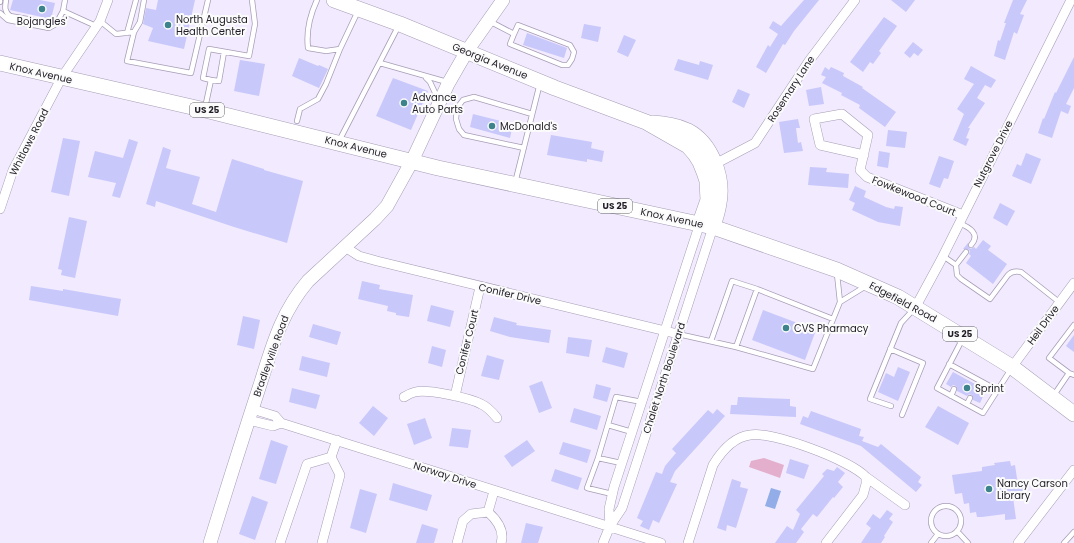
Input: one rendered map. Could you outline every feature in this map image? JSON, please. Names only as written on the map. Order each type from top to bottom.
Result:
[{"type":"main road","name":"Georgia Avenue","points":[[334,0],[353,5],[540,82],[646,122],[688,146],[697,158],[704,172],[708,191],[706,225]]},
{"type":"main road","name":"Knox Avenue","points":[[0,64],[205,110],[515,185],[706,225]]},
{"type":"main road","name":"Georgia Avenue","points":[[646,122],[671,125],[687,131],[697,137],[715,164],[720,202],[706,225]]},
{"type":"main road","name":"Edgefield Road","points":[[706,225],[837,270],[898,297],[1012,367],[1074,414]]},
{"type":"street","name":"Whitlaws Road","points":[[0,209],[2,198],[13,170],[62,78],[98,24],[108,0]]},
{"type":"street","name":"Bradleyville Road","points":[[210,543],[250,414],[281,324],[292,303],[308,281],[387,206],[412,161],[449,82],[467,51],[503,0]]},
{"type":"street","name":"Rosemary Lane","points":[[715,164],[755,143],[809,61],[855,0]]},
{"type":"street","name":"Nutgrove Drive","points":[[915,308],[943,256],[1071,0]]},
{"type":"street","name":"Fowkewood Court","points":[[864,155],[820,145],[814,119],[842,114],[868,135],[864,155],[860,170],[868,177],[961,219]]},
{"type":"street","name":"Chalet North Boulevard","points":[[610,526],[609,509],[622,463],[664,332],[706,225]]},
{"type":"street","name":"Chalet North Boulevard","points":[[603,543],[610,526],[622,508],[678,334],[706,225]]},
{"type":"street","name":"Conifer Drive","points":[[345,247],[359,256],[480,287],[597,314],[664,332],[678,334]]},
{"type":"street","name":"Heil Drive","points":[[1012,367],[1074,283]]},
{"type":"street","name":"Conifer Court","points":[[455,396],[480,287]]},
{"type":"street","points":[[404,397],[415,392],[422,391],[455,396],[482,404],[497,418]]},
{"type":"street","name":"Norway Drive","points":[[250,414],[276,416],[281,423],[661,543]]},
{"type":"street","points":[[688,543],[713,465],[726,447],[748,435],[759,434],[772,436],[839,459],[861,472],[905,505]]},
{"type":"street","points":[[330,457],[337,440]]},
{"type":"street","points":[[280,543],[307,464],[330,457]]},
{"type":"street","points":[[322,543],[340,475],[330,457]]},
{"type":"street","points":[[1018,543],[1074,470]]},
{"type":"street","points":[[826,543],[863,495],[866,477]]},
{"type":"street","points":[[488,512],[494,491]]},
{"type":"street","points":[[457,543],[463,521],[471,514],[488,512],[497,520],[501,529],[501,543]]},
{"type":"lane","points":[[6,0],[6,13],[10,16],[56,24]]},
{"type":"lane","points":[[0,13],[8,20],[49,28],[56,24],[63,11],[65,0]]},
{"type":"lane","points":[[127,33],[136,0]]},
{"type":"lane","points":[[144,0],[140,22],[134,32],[127,61],[191,73],[208,0]]},
{"type":"lane","points":[[224,52],[219,81],[203,78],[209,49],[250,56],[254,24],[252,0]]},
{"type":"lane","points":[[317,0],[311,15],[307,38],[308,48],[326,51],[340,48]]},
{"type":"lane","points":[[297,121],[300,109],[318,99],[326,84],[340,48],[353,5]]},
{"type":"lane","points":[[63,11],[98,24],[116,34],[134,32]]},
{"type":"lane","points":[[489,21],[514,34]]},
{"type":"lane","points":[[338,143],[400,24]]},
{"type":"lane","points":[[518,25],[570,45],[574,52],[572,59],[568,65],[562,65],[510,44],[514,34],[518,25]]},
{"type":"lane","points":[[380,63],[449,82]]},
{"type":"lane","points":[[424,76],[430,82],[440,103]]},
{"type":"lane","points":[[205,110],[211,80]]},
{"type":"lane","points":[[515,185],[540,82]]},
{"type":"lane","points":[[524,148],[464,135],[459,129],[456,119],[457,108],[463,100],[474,97],[532,114]]},
{"type":"lane","points":[[961,219],[972,229],[976,237],[971,245]]},
{"type":"lane","points":[[966,252],[956,265],[957,275],[990,299],[1011,272],[1021,272],[1059,302]]},
{"type":"lane","points":[[943,256],[956,265]]},
{"type":"lane","points":[[678,334],[736,347],[813,369],[840,302],[837,270]]},
{"type":"lane","points":[[711,341],[732,281],[757,289],[833,319]]},
{"type":"lane","points":[[840,302],[869,284]]},
{"type":"lane","points":[[736,347],[757,289]]},
{"type":"lane","points":[[891,406],[870,399],[901,323],[915,308]]},
{"type":"lane","points":[[1052,397],[1072,374],[1049,358],[1074,325]]},
{"type":"lane","points":[[963,336],[937,388],[983,413],[1012,367]]},
{"type":"lane","points":[[890,349],[923,363],[902,415]]},
{"type":"lane","points":[[949,364],[962,374],[978,383],[998,390]]},
{"type":"lane","points":[[951,396],[954,389]]},
{"type":"lane","points":[[613,494],[587,488],[598,458],[616,397],[642,402]]},
{"type":"lane","points":[[967,404],[970,398]]},
{"type":"lane","points":[[608,425],[632,432]]},
{"type":"lane","points":[[598,458],[622,463]]},
{"type":"lane","points":[[944,506],[954,508],[960,516],[960,526],[957,531],[950,536],[938,534],[933,529],[931,519],[935,510],[944,506]]},
{"type":"lane","points":[[957,531],[968,543]]},
{"type":"lane","points":[[1064,543],[1074,532]]},
{"type":"lane","points":[[931,543],[938,534]]},
{"type":"shaded area","points":[[764,458],[784,465],[780,478],[749,467],[751,461]]},
{"type":"water","points":[[771,488],[781,491],[775,509],[765,506]]},
{"type":"building","points":[[13,0],[40,0],[55,3],[51,19],[10,10]]},
{"type":"building","name":"North Augusta Health Center","points":[[158,0],[195,0],[184,49],[148,41],[153,28],[143,24],[146,8],[156,10]]},
{"type":"building","points":[[804,0],[819,0],[794,31],[785,45],[783,44],[766,73],[756,67],[768,45],[770,47],[778,34],[769,28],[773,21],[781,26]]},
{"type":"building","points":[[891,0],[915,0],[906,12]]},
{"type":"building","points":[[1013,0],[1027,0],[1020,14],[1024,15],[1017,34],[1014,32],[1005,60],[994,56],[998,40],[1000,41],[1006,23],[1004,23]]},
{"type":"building","points":[[884,17],[897,26],[879,51],[881,53],[873,64],[870,62],[863,72],[850,62]]},
{"type":"building","points":[[584,24],[601,27],[598,42],[581,38]]},
{"type":"building","points":[[527,33],[567,48],[564,58],[523,45]]},
{"type":"building","points":[[624,35],[636,40],[628,57],[617,52]]},
{"type":"building","points":[[913,42],[923,50],[918,56],[914,53],[910,58],[904,53]]},
{"type":"building","points":[[1074,57],[1074,88],[1066,104],[1071,106],[1068,114],[1061,111],[1052,138],[1038,133],[1055,92],[1056,93]]},
{"type":"building","points":[[299,58],[328,69],[319,88],[292,76]]},
{"type":"building","points":[[678,59],[699,65],[700,61],[713,65],[708,80],[674,70]]},
{"type":"building","points":[[240,60],[265,64],[259,96],[234,91]]},
{"type":"building","points":[[971,66],[996,80],[991,88],[985,85],[977,98],[985,103],[968,128],[970,128],[966,138],[969,139],[966,146],[953,140],[964,114],[957,109],[974,84],[964,79]]},
{"type":"building","points":[[825,67],[829,70],[831,67],[844,73],[843,76],[863,87],[862,88],[896,112],[885,127],[859,108],[860,105],[841,95],[842,93],[822,83],[826,77],[821,75]]},
{"type":"building","points":[[393,78],[428,91],[411,130],[376,116]]},
{"type":"building","points":[[821,87],[824,104],[809,106],[806,90]]},
{"type":"building","points":[[738,89],[750,94],[744,108],[732,102]]},
{"type":"building","points":[[473,114],[513,124],[510,138],[470,127]]},
{"type":"building","points":[[798,119],[800,128],[796,128],[798,143],[801,142],[803,151],[784,153],[779,122]]},
{"type":"building","points":[[888,130],[907,132],[905,148],[886,146]]},
{"type":"building","points":[[551,135],[592,142],[591,148],[604,151],[602,162],[587,159],[587,162],[547,155]]},
{"type":"building","points":[[63,138],[80,141],[69,196],[51,192]]},
{"type":"building","points":[[129,139],[138,142],[120,198],[112,196],[116,183],[88,177],[95,151],[123,158]]},
{"type":"building","points":[[163,147],[171,150],[166,168],[200,177],[192,204],[216,212],[232,159],[303,181],[287,243],[156,201],[155,207],[146,204]]},
{"type":"building","points":[[879,151],[890,153],[888,168],[877,166]]},
{"type":"building","points":[[1026,153],[1041,159],[1031,184],[1012,176],[1017,164],[1021,166]]},
{"type":"building","points":[[939,156],[954,161],[948,179],[944,178],[940,188],[929,184]]},
{"type":"building","points":[[810,167],[827,168],[826,172],[849,174],[848,188],[808,185]]},
{"type":"building","points":[[855,186],[866,191],[864,197],[886,207],[894,209],[895,206],[903,207],[900,226],[878,222],[852,210],[855,203],[849,200]]},
{"type":"building","points":[[1000,203],[1015,211],[1007,226],[993,218]]},
{"type":"building","points":[[69,217],[87,221],[75,278],[61,275],[62,270],[58,269]]},
{"type":"building","points":[[983,240],[991,246],[988,250],[1007,264],[993,284],[966,263],[971,256],[969,254],[970,251],[968,249],[963,249],[968,243],[969,248],[971,249],[974,247],[976,249]]},
{"type":"building","points":[[362,281],[380,285],[379,289],[413,295],[409,317],[396,315],[396,313],[387,311],[388,306],[358,299]]},
{"type":"building","points":[[31,286],[63,291],[63,289],[121,299],[118,316],[29,300]]},
{"type":"building","points":[[431,305],[454,311],[450,327],[427,321]]},
{"type":"building","points":[[763,310],[816,330],[805,360],[752,340]]},
{"type":"building","points":[[243,316],[260,320],[254,349],[237,345]]},
{"type":"building","points":[[494,317],[517,323],[516,325],[551,330],[549,343],[510,337],[490,331]]},
{"type":"building","points":[[313,324],[341,332],[337,345],[309,337]]},
{"type":"building","points":[[1074,335],[1074,352],[1066,346]]},
{"type":"building","points":[[568,337],[592,340],[589,357],[566,353]]},
{"type":"building","points":[[432,346],[446,350],[442,367],[428,363]]},
{"type":"building","points":[[606,347],[628,353],[624,368],[602,362]]},
{"type":"building","points":[[487,355],[504,360],[499,380],[481,376]]},
{"type":"building","points":[[302,356],[330,363],[327,377],[299,370]]},
{"type":"building","points":[[898,367],[910,372],[898,401],[878,392],[886,373],[894,377]]},
{"type":"building","points":[[953,372],[986,390],[980,403],[973,400],[972,395],[969,394],[967,396],[957,391],[956,386],[953,385],[951,387],[946,384]]},
{"type":"building","points":[[542,381],[552,408],[539,413],[529,386]]},
{"type":"building","points":[[596,384],[611,388],[607,402],[593,398]]},
{"type":"building","points":[[292,388],[320,395],[316,409],[289,402]]},
{"type":"building","points":[[738,397],[790,399],[790,406],[796,407],[796,417],[730,414],[731,405],[737,405]]},
{"type":"building","points":[[373,406],[388,418],[374,436],[359,423]]},
{"type":"building","points":[[938,406],[969,423],[958,445],[925,427]]},
{"type":"building","points":[[574,408],[601,416],[597,430],[570,422]]},
{"type":"building","points":[[717,409],[725,416],[675,471],[670,482],[677,484],[659,523],[653,520],[649,530],[640,526],[643,521],[637,518],[656,472],[662,474],[665,466],[676,453],[672,449],[708,410],[713,414]]},
{"type":"building","points":[[811,411],[861,429],[859,436],[864,437],[862,441],[878,447],[881,444],[921,477],[918,482],[922,485],[916,492],[861,446],[800,424],[803,416],[808,418]]},
{"type":"building","points":[[425,418],[432,438],[414,445],[407,424]]},
{"type":"building","points":[[452,428],[471,430],[468,448],[449,446]]},
{"type":"building","points":[[271,440],[288,446],[276,484],[259,479]]},
{"type":"building","points":[[527,440],[535,451],[512,467],[504,456]]},
{"type":"building","points":[[563,442],[591,450],[587,463],[559,454]]},
{"type":"building","points":[[790,459],[809,465],[804,479],[786,473]]},
{"type":"building","name":"Nancy Carson Library","points":[[1010,461],[1011,466],[1015,465],[1018,485],[1023,485],[1025,496],[1013,497],[1016,519],[1005,520],[1005,514],[977,517],[976,512],[970,513],[969,503],[964,504],[962,493],[955,494],[952,475],[982,471],[982,467],[995,465],[994,463]]},
{"type":"building","points":[[837,467],[845,473],[838,482],[843,487],[817,517],[813,514],[801,529],[804,532],[796,543],[775,543],[787,526],[793,530],[800,514],[796,510],[824,476],[822,474],[827,469],[834,471]]},
{"type":"building","points":[[555,469],[582,478],[578,490],[551,481]]},
{"type":"building","points":[[732,479],[741,482],[740,487],[748,489],[736,528],[727,525],[726,531],[717,528]]},
{"type":"building","points":[[393,483],[432,495],[427,511],[389,500]]},
{"type":"building","points":[[360,489],[377,494],[366,533],[350,528]]},
{"type":"building","points":[[252,496],[268,502],[255,540],[239,534]]},
{"type":"building","points":[[887,510],[893,514],[889,519],[893,522],[881,543],[861,543],[871,528],[866,524],[873,514],[880,519]]},
{"type":"building","points":[[526,523],[543,527],[538,543],[521,543]]},
{"type":"building","points":[[422,524],[438,529],[434,543],[416,543]]},
{"type":"place","name":"Bojangles'","points":[[42,9]]},
{"type":"place","name":"North Augusta Health Center","points":[[168,25]]},
{"type":"place","name":"Advance Auto Parts","points":[[404,103]]},
{"type":"place","name":"McDonald's","points":[[492,126]]},
{"type":"place","name":"CVS Pharmacy","points":[[786,328]]},
{"type":"place","name":"Sprint","points":[[967,388]]},
{"type":"place","name":"Nancy Carson Library","points":[[989,489]]}]
